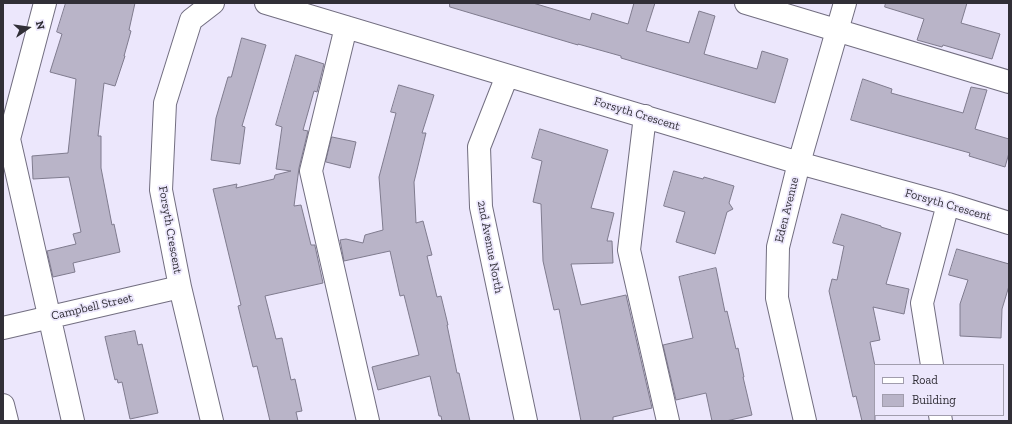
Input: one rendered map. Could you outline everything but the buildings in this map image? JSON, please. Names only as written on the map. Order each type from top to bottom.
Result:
[{"type":"street","points":[[45,3],[9,139],[73,421]]},
{"type":"street","name":"Forsyth Crescent","points":[[212,421],[180,287],[161,190],[165,103],[190,20],[213,3]]},
{"type":"street","name":"Forsyth Crescent","points":[[266,3],[799,163],[948,204],[1009,223]]},
{"type":"street","points":[[746,3],[1009,82]]},
{"type":"street","name":"Eden Avenue","points":[[805,421],[777,298],[778,247],[799,163],[845,3]]},
{"type":"street","points":[[346,27],[311,171],[368,421]]},
{"type":"street","name":"2nd Avenue North","points":[[507,76],[480,147],[481,207],[526,421]]},
{"type":"street","points":[[645,116],[629,250],[668,421]]},
{"type":"street","points":[[932,364],[922,303],[948,204]]},
{"type":"street","name":"Campbell Street","points":[[3,328],[180,287]]},
{"type":"street","points":[[3,406],[7,421]]}]
